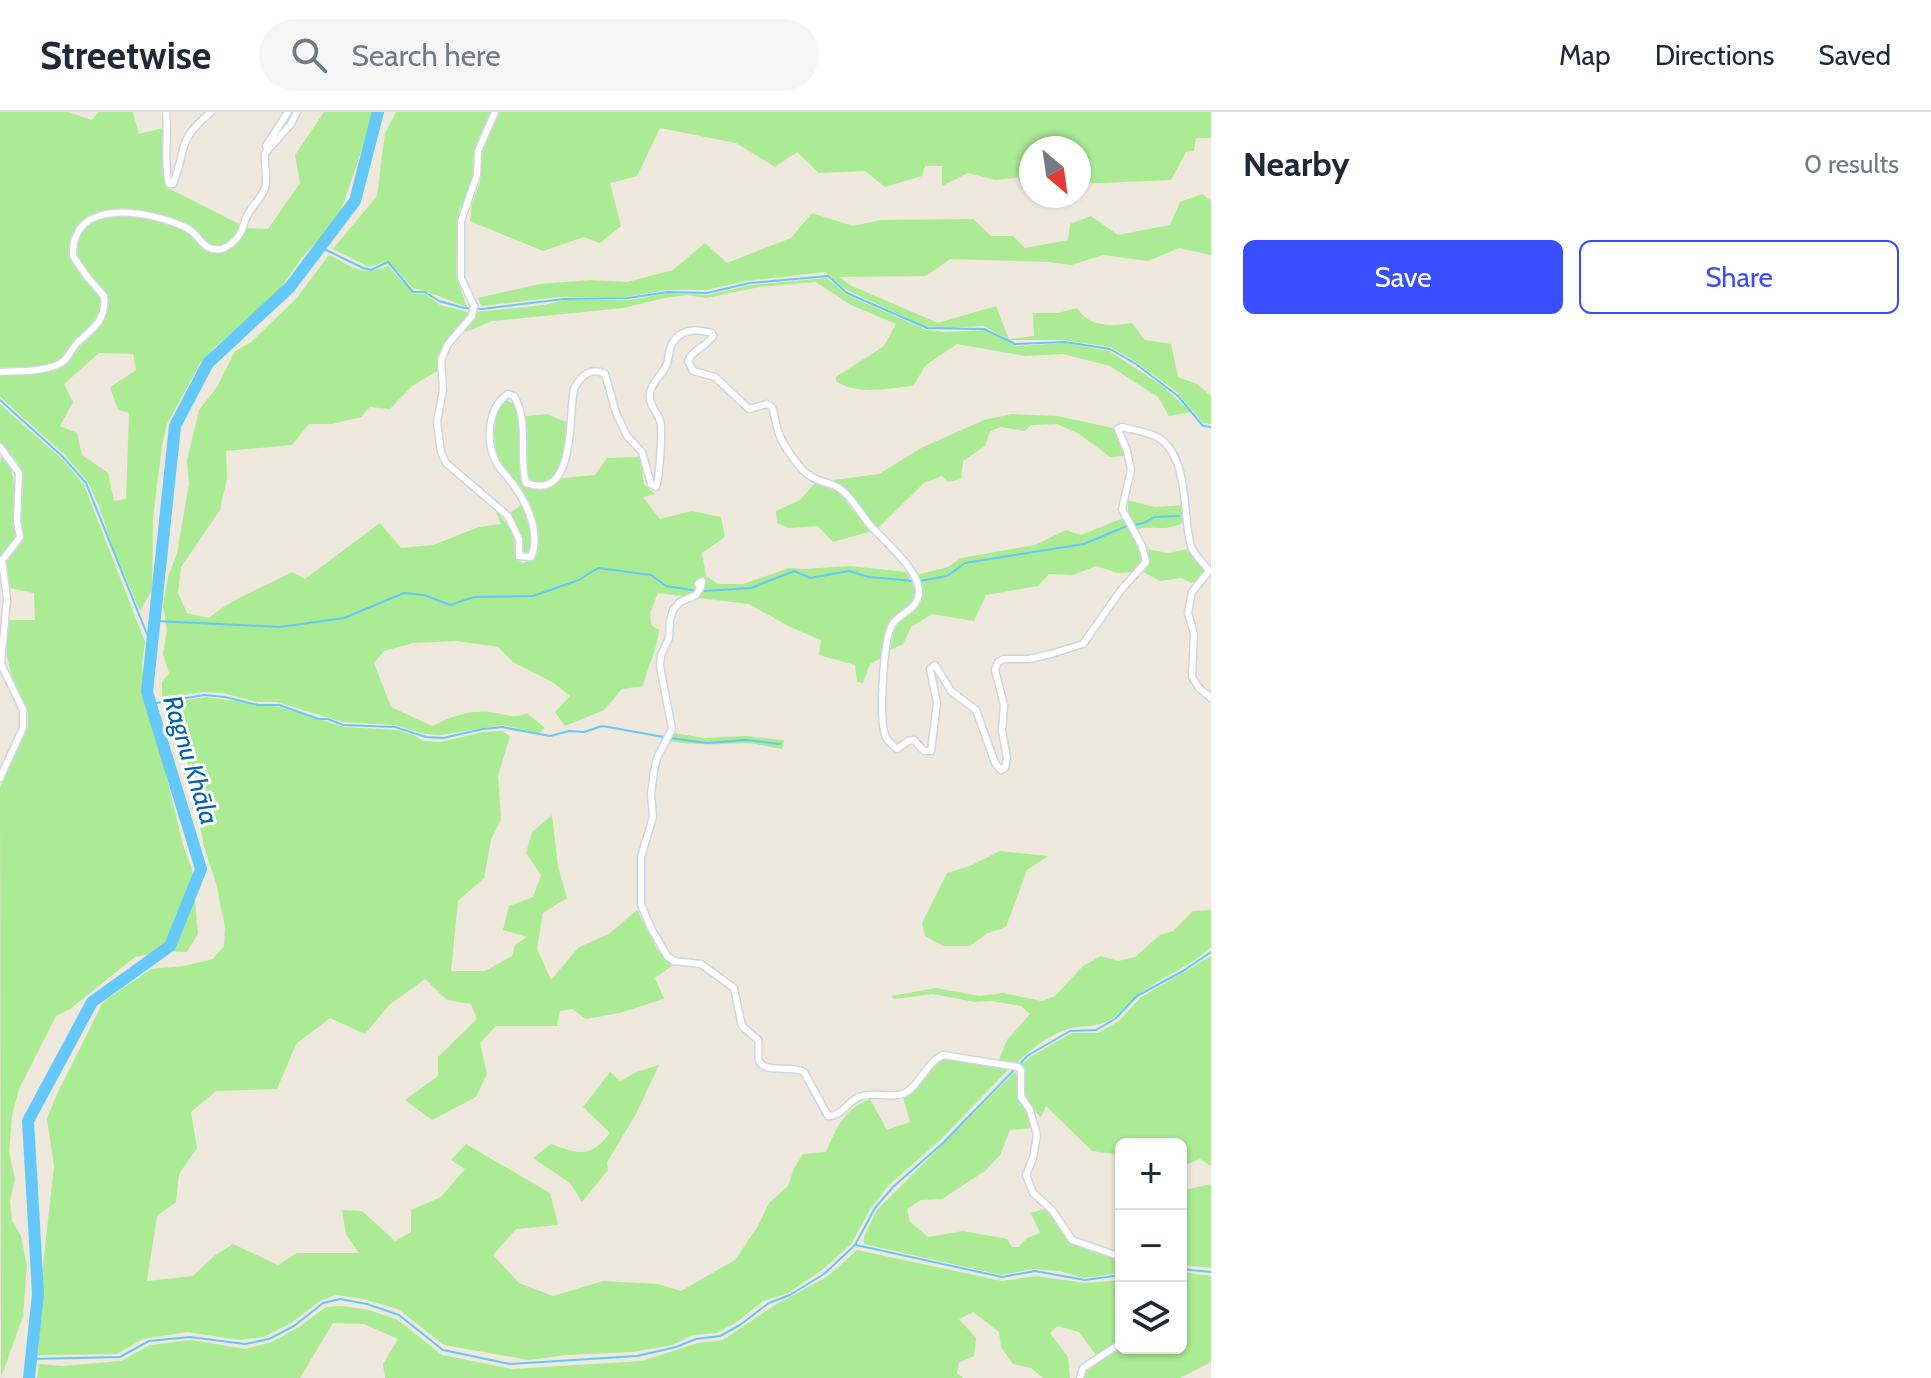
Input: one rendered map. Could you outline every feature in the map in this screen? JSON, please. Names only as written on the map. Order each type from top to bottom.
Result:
[{"type":"street","points":[[166,112],[169,141],[167,177],[169,184],[173,184],[182,145],[189,133],[211,112]]},
{"type":"street","points":[[0,372],[56,366],[93,331],[104,313],[104,296],[73,256],[75,235],[93,218],[130,213],[179,225],[191,230],[210,249],[223,249],[237,238],[249,212],[266,187],[266,145],[288,112]]},
{"type":"street","points":[[265,153],[291,124],[297,112]]},
{"type":"street","points":[[495,112],[478,151],[477,175],[461,221],[461,278],[474,306],[472,316],[448,344],[441,360],[443,390],[437,422],[441,452],[446,463],[508,516],[519,539],[519,556],[531,557],[534,540],[532,524],[523,501],[495,459],[491,417],[500,400],[508,394],[514,396],[522,411],[523,473],[526,483],[541,488],[549,486],[562,474],[574,389],[590,371],[605,374],[621,424],[642,452],[651,484],[656,487],[663,431],[649,400],[650,391],[666,366],[672,342],[686,331],[698,330],[712,333],[713,336],[706,346],[690,356],[688,361],[693,371],[715,377],[749,409],[761,404],[772,407],[782,442],[800,467],[814,480],[838,487],[846,494],[917,582],[919,594],[914,606],[891,626],[886,654],[882,699],[884,728],[885,736],[893,747],[897,749],[914,740],[924,751],[931,751],[937,703],[930,669],[935,665],[951,691],[976,710],[998,768],[1005,768],[1004,705],[995,670],[998,662],[1004,659],[1029,659],[1083,644],[1146,562],[1142,546],[1122,509],[1131,470],[1118,429],[1122,427],[1158,437],[1180,472],[1191,547],[1209,571],[1188,602],[1194,634],[1191,671],[1199,688],[1211,698]]},
{"type":"street","points":[[0,447],[19,473],[17,522],[20,537],[1,562],[7,610],[1,664],[20,701],[25,720],[0,778]]},
{"type":"street","points":[[701,587],[696,595],[680,602],[673,610],[669,638],[661,655],[660,666],[672,729],[657,758],[651,794],[653,817],[641,857],[641,905],[667,956],[674,961],[701,964],[728,981],[737,995],[742,1026],[758,1040],[758,1056],[762,1065],[767,1068],[797,1068],[804,1072],[828,1116],[838,1115],[860,1097],[871,1094],[900,1095],[908,1091],[936,1058],[943,1055],[1018,1067],[1021,1070],[1021,1097],[1030,1110],[1037,1135],[1026,1175],[1033,1193],[1052,1210],[1072,1240],[1115,1255]]},
{"type":"street","points":[[1080,1378],[1083,1368],[1115,1347]]},
{"type":"green space","points":[[0,112],[68,112],[92,120],[99,112],[133,112],[139,134],[163,128],[166,187],[239,224],[236,233],[227,243],[214,246],[207,244],[190,228],[147,213],[114,210],[87,219],[74,233],[71,252],[75,265],[102,299],[97,317],[55,363],[32,368],[0,369]]},
{"type":"green space","points":[[324,112],[383,112],[364,143],[333,226],[302,257],[274,298],[201,362],[167,424],[153,518],[152,590],[140,611],[87,481],[64,454],[0,397],[0,374],[32,373],[69,360],[78,345],[90,338],[106,314],[106,295],[75,256],[79,237],[86,226],[108,216],[151,218],[179,227],[191,233],[204,246],[220,251],[244,228],[268,229],[300,183],[295,155]],"holes":[[[99,353],[133,354],[136,370],[110,387],[118,410],[129,413],[126,499],[114,501],[108,473],[82,455],[77,433],[60,426],[73,402],[64,384]]]},
{"type":"green space","points":[[396,112],[491,112],[479,137],[472,180],[459,211],[457,279],[467,307],[414,289],[388,261],[369,267],[333,249],[377,196],[385,133]]},
{"type":"green space","points":[[499,112],[1211,112],[1211,138],[1196,138],[1194,151],[1186,152],[1171,180],[1091,183],[1091,136],[1019,136],[1019,177],[996,180],[968,173],[942,186],[942,166],[925,166],[922,176],[885,187],[865,171],[819,173],[797,152],[775,167],[736,143],[660,128],[637,176],[610,183],[621,226],[600,243],[584,237],[543,251],[470,221],[472,203],[480,183],[479,160],[484,141]]},
{"type":"green space","points":[[1202,194],[1211,201],[1211,255],[1179,248],[1148,261],[1103,255],[1071,265],[950,259],[926,276],[839,277],[852,286],[938,323],[996,306],[1009,339],[1034,336],[1033,313],[1058,313],[1077,308],[1082,315],[1095,322],[1109,325],[1132,323],[1145,340],[1171,344],[1178,377],[1197,384],[1211,396],[1211,424],[1203,423],[1177,392],[1110,347],[1062,340],[1009,340],[984,326],[924,326],[845,289],[825,272],[746,281],[706,290],[667,290],[626,297],[560,297],[481,306],[478,298],[540,284],[590,280],[627,282],[673,270],[705,243],[727,263],[791,238],[812,213],[853,226],[881,220],[973,219],[991,236],[1013,236],[1025,248],[1068,240],[1070,224],[1091,216],[1118,235],[1170,225],[1180,202]]},
{"type":"green space","points":[[329,255],[364,271],[388,266],[414,294],[426,294],[440,305],[468,312],[441,352],[439,370],[412,386],[390,409],[370,407],[361,417],[332,424],[309,424],[292,445],[226,451],[227,478],[220,510],[181,567],[178,593],[187,613],[209,618],[238,599],[292,572],[305,579],[380,523],[401,548],[433,545],[479,527],[501,524],[495,509],[513,532],[515,557],[522,563],[530,561],[539,544],[536,523],[496,451],[493,415],[504,399],[516,405],[520,414],[522,476],[526,487],[544,490],[564,478],[595,475],[607,458],[640,457],[644,484],[655,494],[643,497],[660,519],[692,511],[721,517],[725,537],[702,553],[706,576],[718,584],[743,584],[789,568],[850,566],[906,572],[917,593],[912,605],[888,624],[881,658],[870,664],[863,683],[857,682],[855,665],[819,655],[821,640],[749,604],[658,593],[650,613],[651,625],[659,630],[658,637],[643,686],[622,689],[604,710],[565,726],[555,712],[570,696],[554,683],[513,662],[498,647],[457,641],[413,643],[384,651],[374,663],[391,707],[432,726],[473,712],[512,716],[527,713],[545,728],[539,733],[502,725],[441,735],[424,734],[395,725],[343,722],[277,702],[256,702],[223,693],[203,692],[162,698],[162,682],[169,673],[163,654],[167,630],[163,606],[168,577],[177,553],[189,484],[187,461],[199,410],[217,387],[235,351],[250,343],[297,298]]},
{"type":"green space","points":[[827,278],[847,295],[927,330],[985,330],[1016,346],[1066,343],[1109,351],[1160,384],[1191,412],[1169,416],[1158,397],[1110,366],[1063,354],[1025,356],[957,344],[926,365],[913,386],[873,390],[845,386],[836,381],[836,377],[884,346],[896,324],[851,305],[816,282],[759,287],[706,298],[687,295],[623,308],[492,321],[465,332],[476,312],[565,300],[630,300],[668,293],[708,295],[751,285]]},
{"type":"green space","points":[[0,404],[63,460],[84,485],[145,642],[142,664],[146,706],[192,869],[198,934],[187,952],[162,951],[135,957],[70,1009],[56,1016],[19,1089],[12,1116],[9,1152],[15,1179],[10,1201],[12,1221],[21,1236],[27,1266],[23,1316],[1,1378],[0,787],[28,726],[28,714],[11,674],[6,652],[9,620],[35,620],[34,593],[9,588],[5,561],[22,538],[22,485],[16,460],[0,442]]},
{"type":"green space","points":[[547,414],[566,422],[564,453],[558,476],[541,486],[532,483],[527,473],[526,416]]},
{"type":"green space","points":[[1012,414],[1057,416],[1113,428],[1125,456],[1110,457],[1079,434],[1057,424],[1031,425],[1025,431],[1001,427],[990,431],[985,446],[963,461],[961,479],[948,482],[942,476],[924,483],[878,528],[834,480],[879,474],[923,447],[984,420]]},
{"type":"green space","points":[[2,455],[14,484],[17,537],[0,558],[0,462]]},
{"type":"green space","points":[[815,483],[839,491],[872,531],[833,542],[818,526],[789,528],[777,523],[776,511],[800,500]]},
{"type":"green space","points":[[1127,500],[1155,507],[1184,505],[1185,522],[1165,528],[1135,529],[1129,518]]},
{"type":"green space","points":[[522,504],[530,528],[532,550],[528,554],[525,554],[516,524],[509,514]]},
{"type":"green space","points":[[1123,518],[1144,561],[1135,572],[1118,573],[1096,566],[1073,575],[1049,574],[1038,586],[986,595],[974,621],[932,614],[911,627],[903,644],[890,650],[894,626],[907,617],[921,595],[917,575],[948,567],[961,558],[1035,545],[1066,530],[1081,535]]},
{"type":"green space","points":[[1146,549],[1168,553],[1189,549],[1206,569],[1204,575],[1191,583],[1182,578],[1160,581],[1143,572],[1149,565]]},
{"type":"green space","points":[[206,697],[280,707],[344,727],[397,730],[423,741],[441,742],[502,731],[510,736],[498,776],[501,819],[491,840],[484,878],[458,901],[451,971],[485,971],[512,956],[515,945],[527,937],[503,930],[509,906],[533,897],[541,875],[526,853],[532,832],[552,815],[558,867],[567,898],[543,913],[537,949],[551,980],[579,947],[609,934],[637,910],[657,949],[672,966],[655,978],[664,999],[586,1019],[572,1009],[560,1011],[557,1026],[496,1026],[480,1043],[487,1074],[476,1097],[432,1120],[405,1100],[438,1076],[438,1057],[477,1019],[471,1004],[447,1000],[425,979],[389,1005],[365,1034],[330,1018],[296,1044],[277,1089],[216,1091],[191,1112],[197,1148],[179,1174],[176,1202],[157,1216],[147,1281],[193,1276],[214,1256],[233,1244],[278,1265],[297,1253],[359,1253],[346,1234],[342,1210],[362,1211],[395,1241],[411,1232],[411,1210],[441,1197],[465,1169],[451,1160],[466,1144],[550,1193],[558,1225],[516,1229],[493,1255],[519,1283],[553,1296],[603,1281],[658,1284],[681,1291],[735,1260],[769,1203],[788,1186],[803,1154],[826,1152],[838,1127],[853,1108],[870,1099],[887,1130],[910,1122],[903,1098],[945,1058],[1008,1070],[940,1140],[888,1186],[871,1208],[851,1244],[822,1270],[788,1293],[763,1301],[717,1333],[693,1335],[672,1345],[633,1352],[529,1360],[444,1345],[398,1309],[336,1295],[320,1301],[291,1323],[264,1337],[239,1340],[187,1332],[143,1339],[117,1354],[38,1355],[40,1293],[54,1166],[47,1119],[56,1096],[103,1002],[151,969],[213,959],[224,946],[225,927],[216,883],[204,847],[187,761],[165,704]]},
{"type":"green space","points":[[674,733],[704,738],[745,736],[784,740],[782,749],[750,743],[689,744],[669,741]]},
{"type":"green space","points":[[1000,851],[1048,856],[1027,870],[1006,927],[986,934],[970,946],[943,946],[925,936],[922,923],[947,873]]},
{"type":"green space","points":[[1211,910],[1211,947],[1203,954],[1143,991],[1110,1020],[1061,1031],[1016,1064],[999,1060],[1007,1040],[1030,1014],[1021,1006],[933,994],[894,999],[891,996],[936,988],[979,996],[1003,993],[1042,1001],[1055,996],[1083,966],[1101,956],[1118,961],[1135,957],[1160,935],[1173,931],[1193,911]]},
{"type":"green space","points":[[1211,956],[1211,1166],[1200,1159],[1187,1164],[1187,1138],[1115,1138],[1115,1154],[1092,1151],[1046,1106],[1041,1117],[1028,1101],[1020,1066],[1072,1033],[1098,1033],[1119,1021],[1140,998]]},
{"type":"green space","points":[[659,1065],[636,1114],[607,1162],[608,1170],[582,1202],[570,1183],[533,1158],[551,1144],[577,1152],[596,1147],[610,1133],[583,1107],[610,1072],[620,1081]]},
{"type":"green space","points":[[1015,1072],[1020,1079],[1032,1128],[1010,1130],[1000,1155],[985,1171],[942,1199],[921,1200],[907,1209],[910,1222],[928,1237],[963,1231],[1007,1239],[1012,1247],[1019,1247],[1027,1238],[1040,1233],[1031,1213],[1044,1209],[1071,1242],[1115,1258],[1115,1274],[1083,1278],[1060,1271],[1033,1269],[1001,1275],[864,1244],[863,1239],[877,1210]]},
{"type":"green space","points":[[1211,1184],[1211,1268],[1187,1266],[1187,1190]]},
{"type":"green space","points":[[857,1250],[1002,1281],[1036,1276],[1085,1283],[1115,1280],[1115,1344],[1096,1355],[1079,1332],[1057,1326],[1050,1333],[1068,1357],[1070,1378],[1043,1378],[1031,1368],[1013,1364],[1001,1347],[999,1332],[973,1312],[959,1319],[976,1338],[974,1356],[959,1363],[957,1373],[963,1378],[385,1378],[383,1364],[398,1339],[364,1324],[333,1323],[300,1378],[37,1378],[39,1364],[62,1366],[121,1361],[150,1345],[192,1340],[245,1349],[272,1342],[326,1307],[342,1306],[369,1310],[398,1320],[442,1355],[513,1369],[642,1361],[698,1343],[723,1340],[775,1305],[827,1277]]},
{"type":"green space","points":[[1187,1273],[1211,1276],[1211,1362],[1180,1378],[1083,1378],[1086,1369],[1115,1351],[1115,1354],[1187,1354]]},
{"type":"waterway","name":"Ragnu Khāla","points":[[29,1378],[38,1294],[28,1121],[92,1002],[170,946],[201,869],[147,692],[175,426],[208,363],[290,287],[355,201],[378,112]]},
{"type":"waterway","points":[[320,247],[371,270],[388,262],[413,292],[425,292],[439,301],[464,308],[482,309],[564,299],[628,298],[668,292],[707,293],[750,283],[828,276],[847,293],[927,328],[984,329],[1015,344],[1065,342],[1110,349],[1136,364],[1178,396],[1203,426],[1211,427]]},
{"type":"waterway","points":[[0,400],[63,457],[86,483],[151,644]]},
{"type":"waterway","points":[[1134,525],[1154,517],[1179,516]]},
{"type":"waterway","points":[[920,581],[947,576],[965,563],[1084,544],[1127,526]]},
{"type":"waterway","points":[[154,621],[280,627],[344,618],[404,593],[424,595],[450,605],[474,597],[533,596],[579,580],[598,568],[651,575],[666,586],[697,591]]},
{"type":"waterway","points":[[703,591],[751,588],[794,571],[810,578],[849,571],[869,577],[914,581]]},
{"type":"waterway","points":[[151,704],[204,695],[225,697],[258,705],[279,705],[343,725],[395,727],[426,737],[443,738],[502,727],[550,736],[569,731],[584,732],[602,726],[664,737]]},
{"type":"waterway","points":[[670,738],[707,743],[746,740],[780,744]]},
{"type":"waterway","points":[[1020,1064],[1027,1056],[1070,1031],[1096,1030],[1115,1019],[1137,996],[1211,952]]},
{"type":"waterway","points":[[31,1359],[120,1357],[149,1341],[190,1337],[245,1344],[269,1339],[294,1326],[323,1303],[340,1299],[399,1315],[443,1350],[510,1364],[637,1356],[696,1339],[720,1336],[769,1303],[790,1295],[824,1274],[855,1245],[875,1208],[893,1187],[943,1143],[1015,1069]]},
{"type":"waterway","points":[[856,1245],[1002,1277],[1035,1271],[1085,1280],[1115,1276]]},
{"type":"waterway","points":[[1187,1270],[1211,1272]]}]
